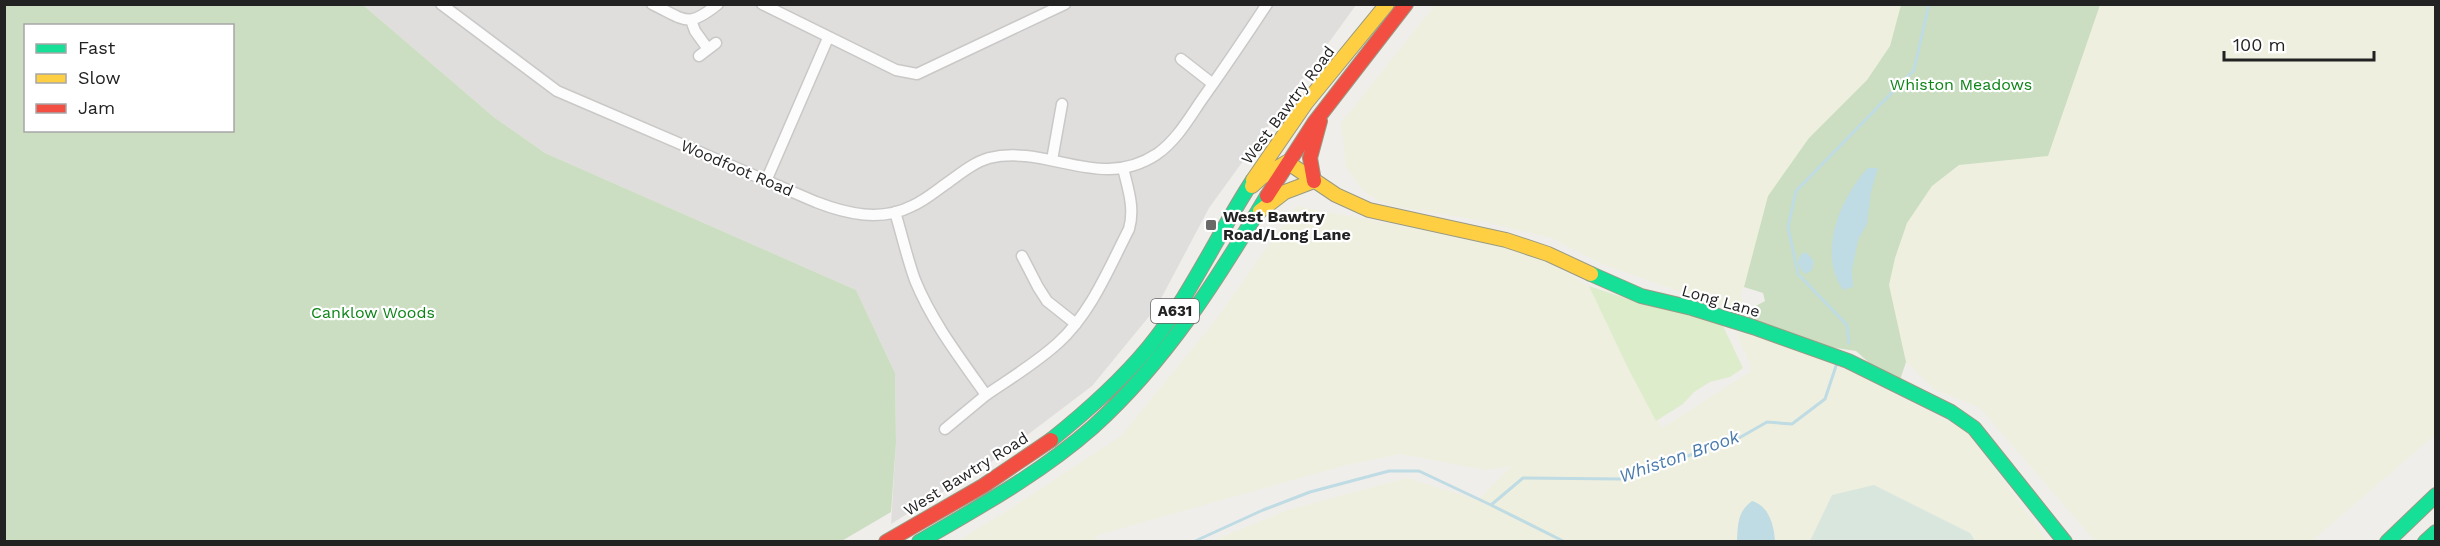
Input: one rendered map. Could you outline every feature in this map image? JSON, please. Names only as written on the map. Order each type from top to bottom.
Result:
[{"type":"main road","name":"West Bawtry Road","points":[[886,542],[981,488],[1045,445],[1098,402],[1130,369],[1162,331],[1187,293],[1261,166],[1300,111],[1387,4]]},
{"type":"main road","name":"West Bawtry Road","points":[[919,542],[996,496],[1042,465],[1111,410],[1178,334],[1207,294],[1287,162],[1406,4]]},
{"type":"main road","name":"A631","points":[[1314,181],[1310,168],[1310,148],[1324,110]]},
{"type":"main road","name":"A631","points":[[1245,195],[1262,177],[1287,162]]},
{"type":"main road","name":"Long Lane","points":[[1287,162],[1336,195],[1369,210],[1506,240],[1548,254],[1641,296],[1746,325],[1848,361],[1951,412],[1974,428],[2065,542]]},
{"type":"main road","points":[[1255,215],[1279,194],[1299,184],[1314,181]]},
{"type":"main road","points":[[2387,542],[2436,495]]},
{"type":"main road","points":[[2425,542],[2436,532]]},
{"type":"street","name":"Woodfoot Road","points":[[441,4],[556,92],[838,211],[855,215],[876,215],[912,206],[975,164],[988,158],[1011,155],[1035,156],[1083,168],[1123,168],[1140,164],[1174,140],[1267,4]]},
{"type":"street","points":[[652,4],[691,21],[703,17],[718,4]]},
{"type":"street","points":[[762,4],[896,70],[917,74],[1065,4]]},
{"type":"street","points":[[691,21],[694,31],[708,49]]},
{"type":"street","points":[[766,181],[828,38]]},
{"type":"street","points":[[1181,59],[1213,84]]},
{"type":"street","points":[[1052,160],[1062,104]]},
{"type":"street","points":[[945,429],[986,395],[1042,357],[1076,324],[1094,297],[1129,229],[1132,206],[1123,168]]},
{"type":"street","points":[[895,212],[915,278],[928,308],[947,342],[986,395]]},
{"type":"street","points":[[1022,256],[1047,301],[1076,324]]},
{"type":"shaded area","points":[[363,5],[1356,5],[1209,208],[1156,308],[1092,386],[994,460],[891,524],[896,443],[895,373],[856,290],[545,153],[495,118]]},
{"type":"shaded area","points":[[1874,485],[1970,533],[1975,541],[1810,541],[1832,495]]},
{"type":"green space","name":"Canklow Woods","points":[[4,5],[363,5],[495,118],[545,153],[856,290],[895,373],[896,443],[891,512],[840,542],[5,541]]},
{"type":"green space","points":[[1435,5],[1901,6],[1890,46],[1867,80],[1809,138],[1741,293],[1743,303],[1737,312],[1602,264],[1551,238],[1477,220],[1388,205],[1364,192],[1346,168],[1341,123]]},
{"type":"green space","name":"Whiston Meadows","points":[[1901,5],[2100,5],[2048,156],[1959,165],[1932,186],[1907,223],[1889,285],[1906,362],[1900,380],[1875,368],[1856,351],[1823,346],[1748,318],[1754,307],[1765,301],[1763,293],[1744,287],[1768,196],[1809,138],[1867,80],[1890,46]]},
{"type":"green space","points":[[2100,5],[2435,5],[2435,435],[2312,541],[2095,541],[1979,407],[1935,390],[1906,362],[1889,285],[1907,223],[1932,186],[1959,165],[2048,156]]},
{"type":"green space","points":[[1296,206],[1496,244],[1547,261],[1589,286],[1627,366],[1662,428],[1750,372],[1750,364],[1736,333],[1759,334],[1855,374],[1966,431],[2048,541],[1212,541],[1288,510],[1407,478],[1478,500],[1511,466],[1486,470],[1401,454],[1346,465],[1098,535],[1095,541],[956,542],[1121,436],[1214,322]]},
{"type":"green space","points":[[1589,286],[1646,305],[1713,319],[1723,326],[1743,368],[1730,377],[1710,382],[1694,392],[1683,404],[1656,421]]},
{"type":"water","points":[[1868,168],[1878,168],[1871,192],[1867,224],[1858,240],[1852,271],[1853,287],[1843,290],[1835,275],[1832,260],[1835,226],[1849,195]]},
{"type":"water","points":[[1806,252],[1814,261],[1812,270],[1806,274],[1800,269],[1798,262],[1800,255]]},
{"type":"water","points":[[1752,501],[1763,507],[1770,517],[1775,541],[1737,541],[1741,514]]},
{"type":"waterway","name":"Whiston Brook","points":[[1849,343],[1847,325],[1798,274],[1788,227],[1796,191],[1914,70],[1929,4]]},
{"type":"waterway","name":"Whiston Brook","points":[[1193,542],[1263,510],[1310,492],[1389,471],[1419,471],[1491,505],[1523,478],[1622,479],[1739,438],[1767,422],[1792,424],[1825,399],[1836,366]]},
{"type":"waterway","points":[[1491,505],[1565,542]]},
{"type":"traffic: fast","points":[[1051,440],[1102,397],[1148,348],[1177,308],[1253,180]]},
{"type":"traffic: fast","points":[[919,542],[1009,489],[1052,459],[1093,427],[1119,402],[1144,375],[1189,318],[1267,196]]},
{"type":"traffic: fast","points":[[1591,274],[1641,296],[1692,308],[1753,327],[1848,361],[1951,412],[1974,428],[2065,542]]},
{"type":"traffic: fast","points":[[2387,542],[2436,495]]},
{"type":"traffic: fast","points":[[2425,542],[2436,532]]},
{"type":"traffic: slow","points":[[1253,180],[1306,103],[1387,4]]},
{"type":"traffic: slow","points":[[1252,186],[1287,162],[1336,195],[1369,210],[1506,240],[1548,254],[1591,274]]},
{"type":"traffic: slow","points":[[1260,211],[1285,192],[1314,181]]},
{"type":"traffic: jam","points":[[1267,196],[1314,123],[1406,4]]},
{"type":"traffic: jam","points":[[1314,181],[1310,158],[1320,121]]},
{"type":"traffic: jam","points":[[886,542],[983,486],[1051,440]]},
{"type":"place","name":"West Bawtry Road/Long Lane","points":[[1211,225]]}]
